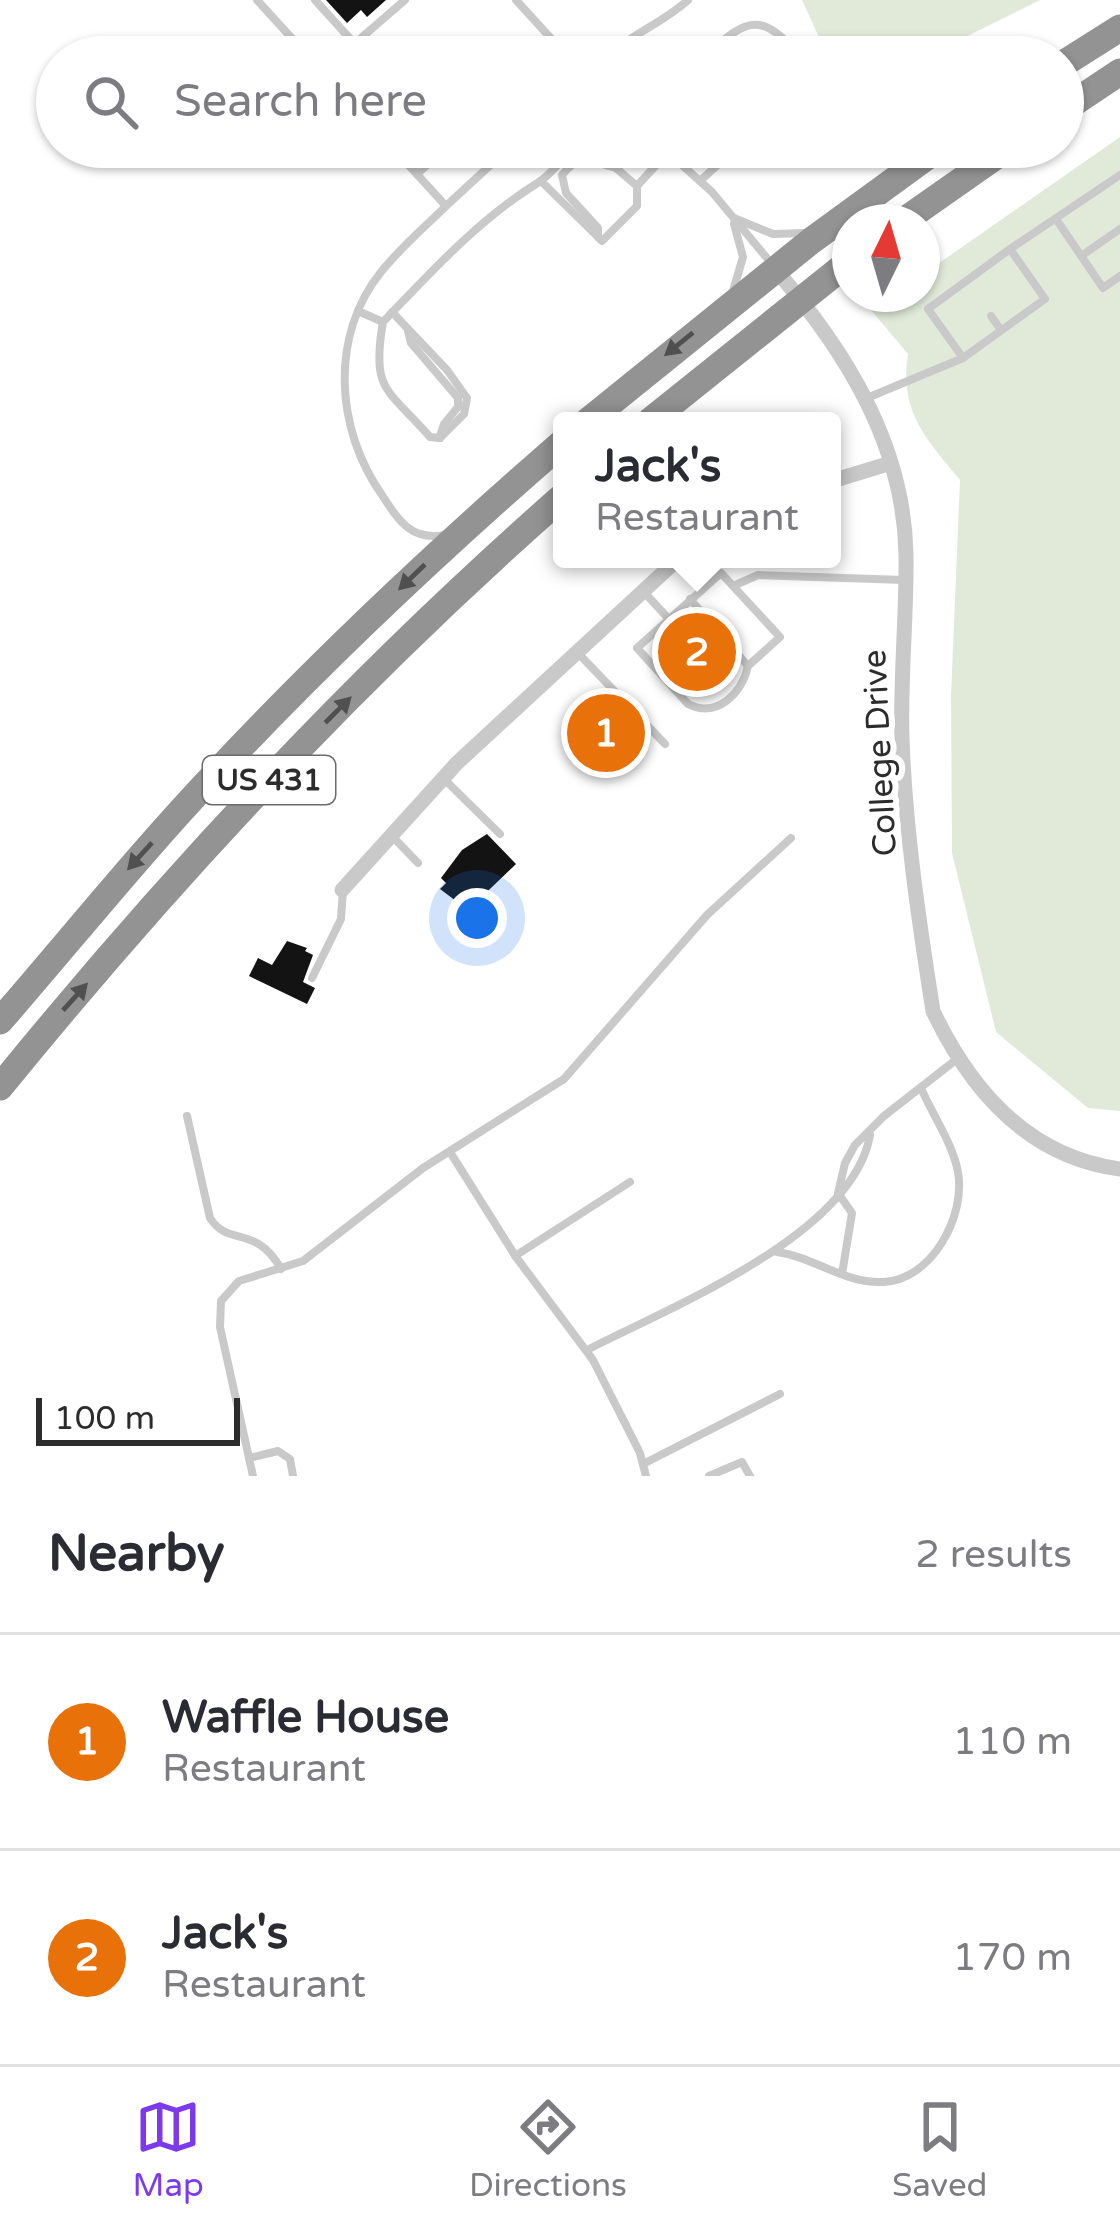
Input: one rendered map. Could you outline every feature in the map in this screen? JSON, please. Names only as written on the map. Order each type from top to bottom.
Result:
[{"type":"highway","points":[[1084,51],[1120,28]]},
{"type":"highway","points":[[1084,96],[1120,72]]},
{"type":"highway","points":[[862,204],[911,168]]},
{"type":"highway","points":[[928,204],[979,168]]},
{"type":"highway","points":[[598,412],[832,226]]},
{"type":"highway","points":[[661,412],[832,275]]},
{"type":"highway","name":"US 431","points":[[0,1021],[68,937],[215,773],[464,529],[553,451]]},
{"type":"highway","name":"US 431","points":[[0,1087],[248,801],[406,641],[553,505]]},
{"type":"street","name":"College Drive","points":[[775,269],[801,298],[866,399],[891,463],[903,514],[902,740],[933,1011],[958,1058],[1000,1112],[1030,1138],[1064,1155],[1120,1169]]},
{"type":"street","points":[[841,478],[891,463]]},
{"type":"street","points":[[343,890],[443,778],[668,568]]},
{"type":"lane","points":[[315,0],[347,36]]},
{"type":"lane","points":[[363,36],[405,0]]},
{"type":"lane","points":[[516,0],[549,36]]},
{"type":"lane","points":[[636,36],[664,21],[688,0]]},
{"type":"lane","points":[[264,2],[292,36]]},
{"type":"lane","points":[[735,36],[750,25],[777,28],[783,36]]},
{"type":"lane","points":[[411,168],[446,206]]},
{"type":"lane","points":[[417,174],[424,168]]},
{"type":"lane","points":[[464,529],[423,537],[405,528],[364,470],[352,443],[344,401],[346,351],[358,311],[380,273],[487,168]]},
{"type":"lane","points":[[392,312],[407,327],[411,343],[458,398],[458,407],[443,424],[440,438],[430,437],[379,379],[375,364],[383,322],[392,312],[446,254],[517,193],[542,181],[555,168]]},
{"type":"lane","points":[[568,168],[562,175],[566,193],[598,228],[598,237]]},
{"type":"lane","points":[[542,181],[602,241],[637,206],[638,186],[651,168]]},
{"type":"lane","points":[[686,168],[775,269]]},
{"type":"lane","points":[[700,181],[715,168]]},
{"type":"lane","points":[[619,169],[638,186]]},
{"type":"lane","points":[[963,358],[928,309],[952,297],[984,267],[1120,175]]},
{"type":"lane","points":[[733,217],[773,234],[794,236],[832,226]]},
{"type":"lane","points":[[726,307],[743,257],[733,217]]},
{"type":"lane","points":[[1056,219],[1103,289],[1120,276]]},
{"type":"lane","points":[[1081,256],[1120,229]]},
{"type":"lane","points":[[866,399],[963,358],[1045,299],[1010,249]]},
{"type":"lane","points":[[984,267],[991,277]]},
{"type":"lane","points":[[1010,305],[1019,318]]},
{"type":"lane","points":[[358,311],[383,322]]},
{"type":"lane","points":[[991,316],[1001,330]]},
{"type":"lane","points":[[974,329],[984,343]]},
{"type":"lane","points":[[721,573],[780,637],[748,666],[740,688],[718,707],[693,707],[637,648],[690,599],[721,573]]},
{"type":"lane","points":[[733,586],[758,575],[905,580]]},
{"type":"lane","points":[[643,591],[667,617]]},
{"type":"lane","points":[[690,599],[748,666]]},
{"type":"lane","points":[[576,651],[665,744]]},
{"type":"lane","points":[[443,778],[500,834]]},
{"type":"lane","points":[[390,834],[418,863]]},
{"type":"lane","points":[[253,1476],[219,1308],[229,1289],[238,1281],[303,1261],[423,1168],[564,1078],[707,915],[791,838]]},
{"type":"lane","points":[[312,978],[341,919],[343,890]]},
{"type":"lane","points":[[587,1350],[776,1252],[857,1175],[870,1135],[884,1116],[958,1058]]},
{"type":"lane","points":[[776,1252],[868,1281],[900,1280],[921,1270],[945,1240],[958,1172],[920,1088]]},
{"type":"lane","points":[[187,1116],[210,1218],[217,1229],[266,1246],[281,1269]]},
{"type":"lane","points":[[842,1274],[852,1213],[838,1193],[844,1163],[855,1145],[870,1135]]},
{"type":"lane","points":[[450,1152],[515,1256],[587,1350],[646,1476]]},
{"type":"lane","points":[[515,1256],[630,1182]]},
{"type":"lane","points":[[643,1465],[780,1394]]},
{"type":"lane","points":[[249,1458],[278,1451],[290,1459],[293,1476]]},
{"type":"lane","points":[[710,1476],[742,1462],[750,1476]]},
{"type":"green space","points":[[802,0],[1040,0],[967,36],[818,36]]},
{"type":"green space","points":[[1120,137],[1120,1111],[1088,1108],[996,1032],[952,853],[951,696],[960,480],[926,437],[911,408],[908,354],[873,312],[940,312],[940,262],[1076,168],[1084,168],[1084,162]]},
{"type":"building","points":[[326,0],[386,0],[367,17],[361,10],[347,23]]},
{"type":"building","points":[[690,619],[714,645],[710,649],[720,660],[712,667],[720,675],[710,684],[666,642]]},
{"type":"building","points":[[593,710],[628,745],[617,755],[583,720]]},
{"type":"building","points":[[487,834],[516,864],[468,910],[440,889],[446,883],[441,878],[462,850]]},
{"type":"building","points":[[287,941],[313,955],[303,982],[315,988],[307,1004],[249,976],[258,958],[272,965]]},
{"type":"place","name":"Jack's","points":[[697,652]]},
{"type":"place","name":"Waffle House","points":[[606,733]]}]
